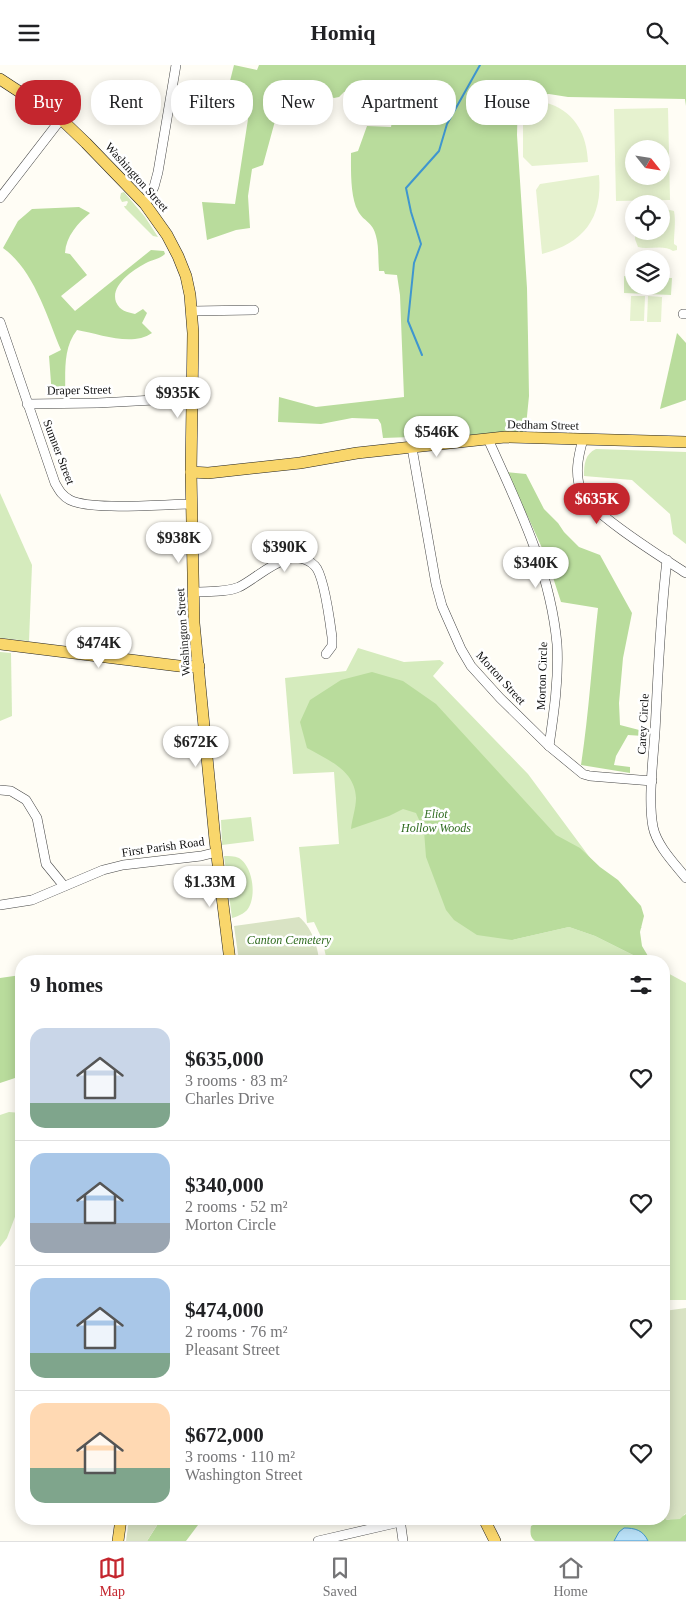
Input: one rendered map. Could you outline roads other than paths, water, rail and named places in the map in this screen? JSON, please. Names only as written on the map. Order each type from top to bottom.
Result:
[{"type":"main road","name":"Washington Street","points":[[0,79],[15,89]]},
{"type":"main road","name":"Washington Street","points":[[67,125],[145,204],[160,223],[178,256],[186,276],[192,311],[191,472],[193,592],[217,852],[229,955]]},
{"type":"main road","name":"Dedham Street","points":[[191,472],[208,473],[300,463],[357,453],[488,439],[544,438],[686,442]]},
{"type":"main road","points":[[0,644],[187,667],[199,666]]},
{"type":"main road","points":[[118,1541],[120,1525]]},
{"type":"main road","points":[[487,1525],[495,1541]]},
{"type":"street","points":[[145,204],[154,187],[158,172],[176,65]]},
{"type":"street","points":[[0,198],[56,125]]},
{"type":"street","points":[[192,311],[254,309]]},
{"type":"street","name":"Sumner Street","points":[[0,322],[55,483],[62,495],[71,501],[100,506],[192,504]]},
{"type":"street","name":"Draper Street","points":[[27,404],[98,403],[192,398]]},
{"type":"street","name":"Morton Circle","points":[[488,439],[520,508],[549,589],[557,645],[557,671],[549,746]]},
{"type":"street","points":[[582,439],[576,468],[582,493],[589,503],[686,573]]},
{"type":"street","name":"Morton Street","points":[[412,448],[436,584],[442,606],[460,649],[480,676],[549,746],[583,774],[652,781]]},
{"type":"street","points":[[193,592],[221,591],[239,586],[288,558],[299,558],[308,561],[316,566],[322,578],[332,637],[332,646],[326,654]]},
{"type":"street","name":"Carey Circle","points":[[667,561],[661,611],[652,781],[653,828],[657,838],[686,878]]},
{"type":"street","points":[[0,790],[10,791],[26,800],[37,819],[46,864],[64,886]]},
{"type":"street","name":"First Parish Road","points":[[0,905],[32,900],[103,869],[201,856],[217,852]]},
{"type":"street","points":[[318,1541],[384,1525]]},
{"type":"street","points":[[401,1525],[403,1541]]},
{"type":"water","points":[[624,1528],[638,1530],[644,1534],[648,1541],[614,1541],[619,1532]]},
{"type":"waterway","points":[[422,355],[408,321],[414,263],[421,244],[406,188],[439,151],[447,124],[480,65]]},
{"type":"park label","name":"Eliot Hollow Woods","points":[[436,821]]},
{"type":"park label","name":"Canton Cemetery","points":[[289,940]]}]
